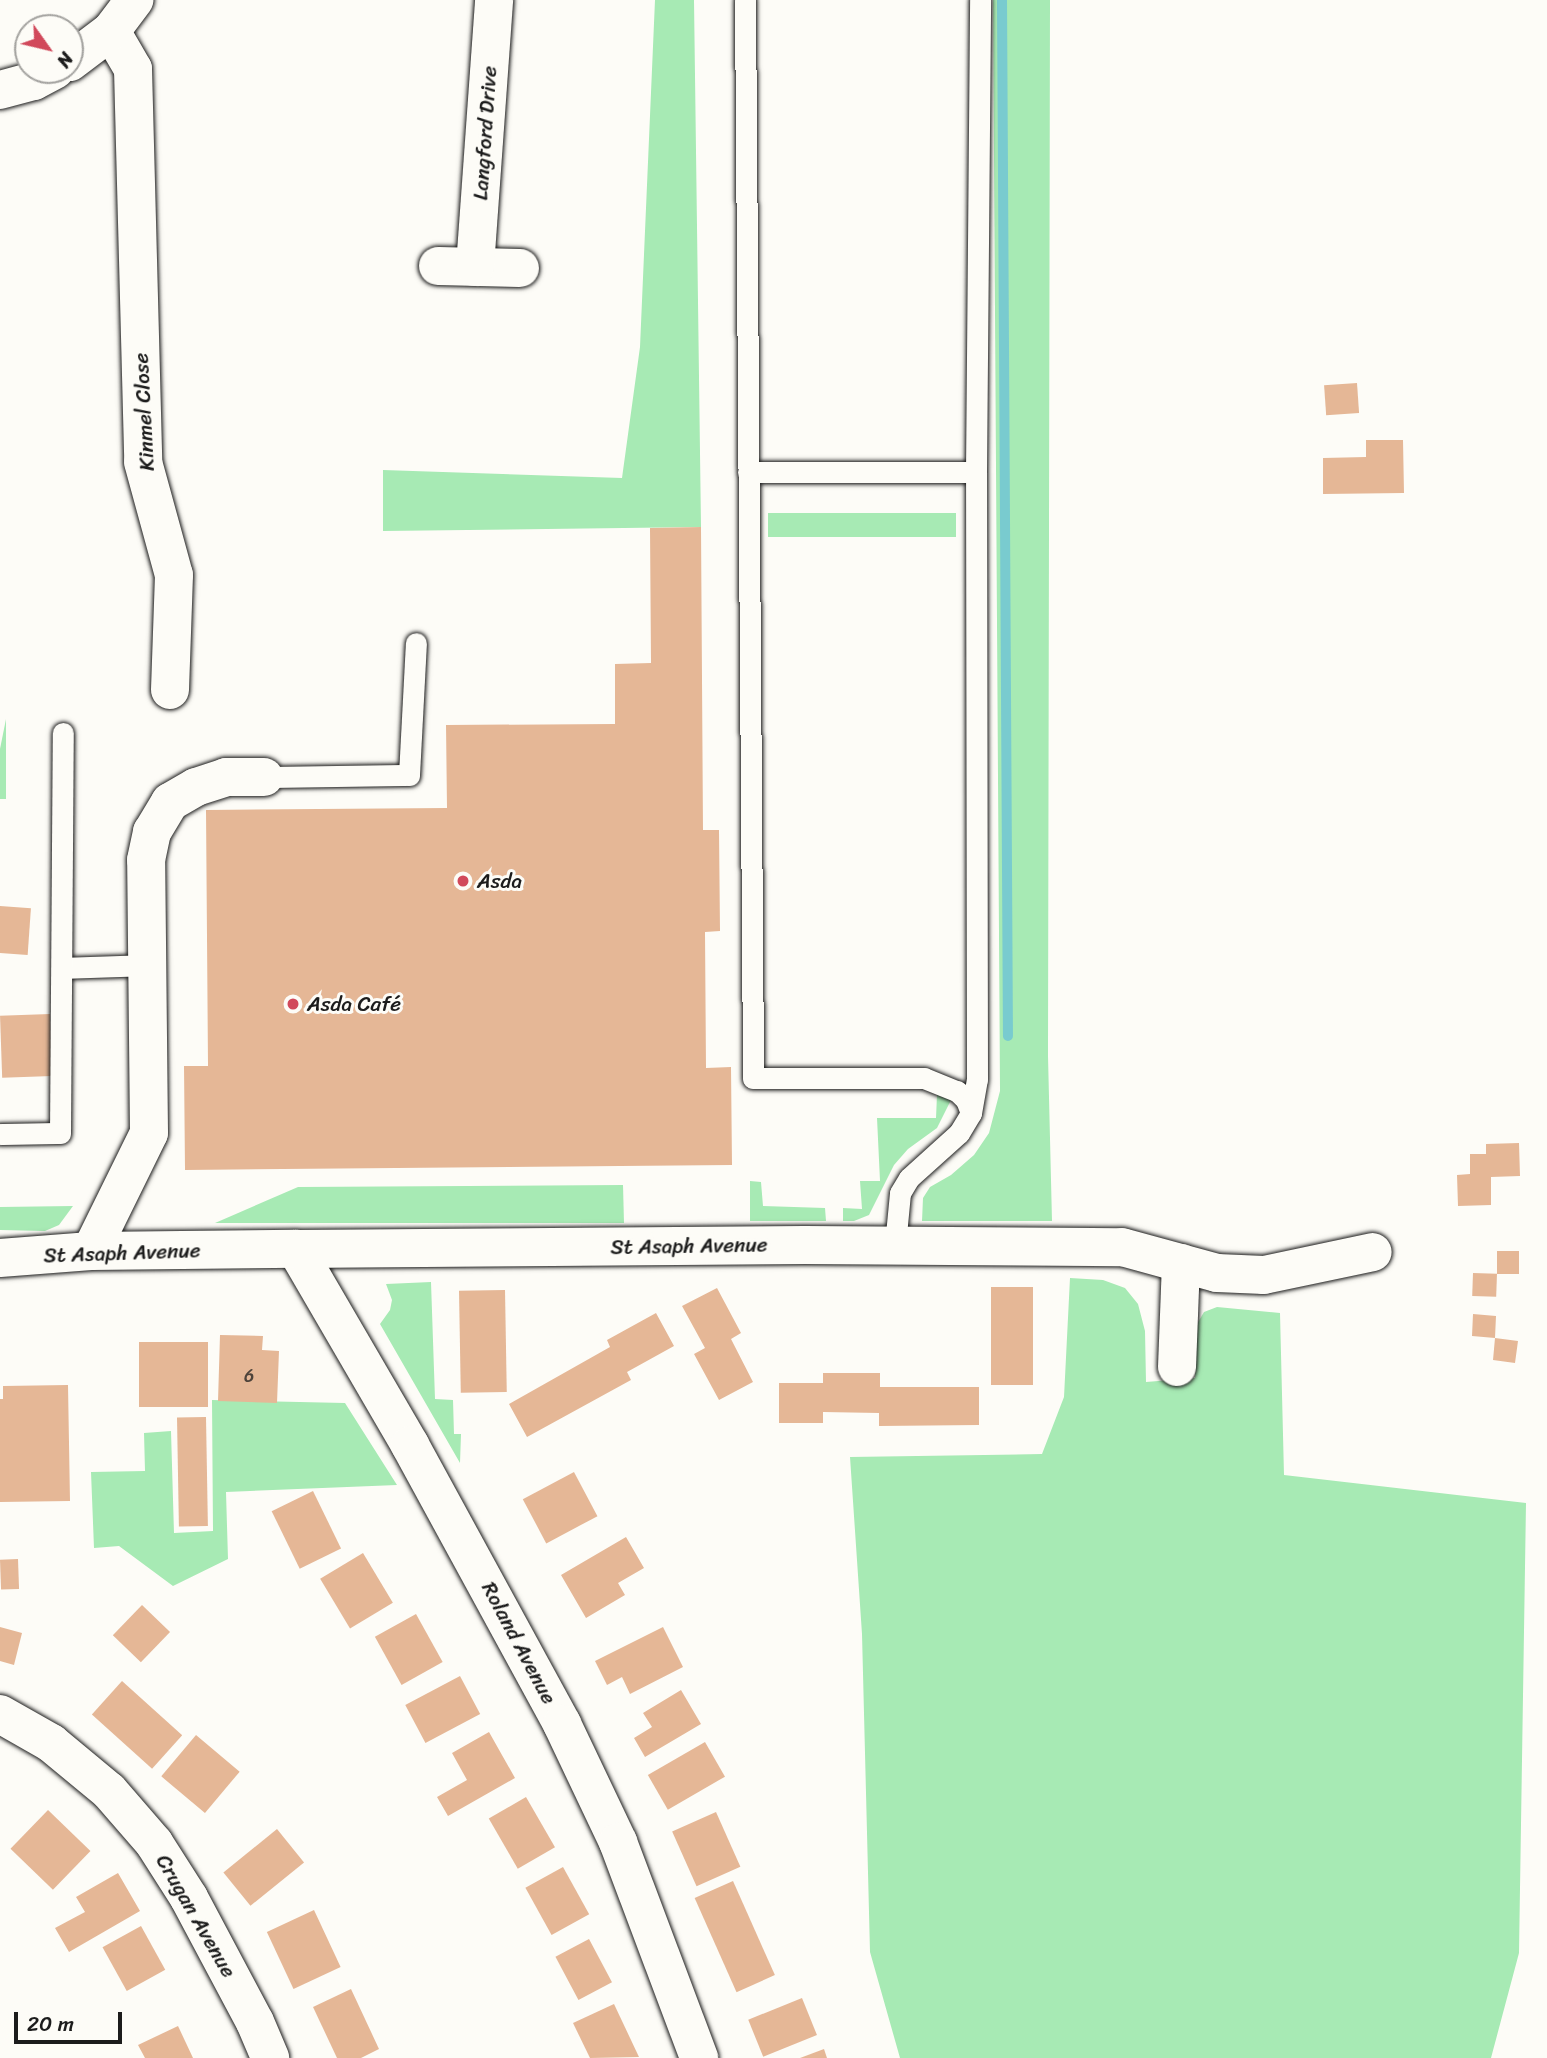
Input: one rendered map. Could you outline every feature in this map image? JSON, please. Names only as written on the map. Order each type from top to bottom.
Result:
[{"type":"street","points":[[84,51],[111,31],[134,0]]},
{"type":"street","name":"Langford Drive","points":[[494,0],[457,266],[520,268]]},
{"type":"street","name":"Kinmel Close","points":[[111,31],[133,69],[123,269],[143,462],[188,634],[170,690]]},
{"type":"street","points":[[0,90],[23,84]]},
{"type":"street","points":[[91,1251],[149,1133],[146,860],[152,832],[170,802],[196,787],[226,778],[264,777]]},
{"type":"street","name":"St Asaph Avenue","points":[[0,1258],[91,1251],[895,1245],[1122,1247],[1217,1273],[1264,1275],[1373,1252]]},
{"type":"street","name":"Roland Avenue","points":[[296,1249],[410,1445],[562,1724],[618,1842],[699,2058]]},
{"type":"street","points":[[1177,1367],[1181,1263]]},
{"type":"street","name":"Crugan Avenue","points":[[0,1714],[51,1743],[109,1791],[154,1843],[189,1898],[255,2022],[270,2058]]},
{"type":"lane","points":[[745,0],[753,1078],[924,1077],[957,1091],[966,1100],[971,1113]]},
{"type":"lane","points":[[895,1245],[900,1193],[909,1178],[959,1133],[971,1113],[977,1079],[976,472],[980,0]]},
{"type":"lane","points":[[748,472],[976,472]]},
{"type":"lane","points":[[264,777],[409,775],[416,643]]},
{"type":"lane","points":[[0,1134],[60,1133],[63,733]]},
{"type":"lane","points":[[63,968],[147,965]]},
{"type":"green space","points":[[655,0],[694,0],[701,527],[383,531],[383,470],[622,478],[640,347]]},
{"type":"green space","points":[[993,0],[1050,0],[1048,1056],[1052,1221],[922,1221],[923,1198],[930,1187],[951,1175],[974,1155],[989,1133],[1000,1091]]},
{"type":"green space","points":[[768,513],[956,513],[956,537],[768,537]]},
{"type":"green space","points":[[6,719],[6,799],[0,799],[0,749]]},
{"type":"green space","points":[[937,1095],[951,1100],[937,1128],[908,1149],[894,1165],[869,1215],[854,1221],[843,1221],[843,1208],[862,1209],[860,1181],[880,1181],[877,1118],[936,1118]]},
{"type":"green space","points":[[750,1181],[761,1182],[763,1206],[825,1208],[826,1221],[750,1221]]},
{"type":"green space","points":[[623,1185],[624,1223],[215,1223],[298,1187]]},
{"type":"green space","points":[[73,1206],[59,1225],[45,1231],[0,1230],[0,1207]]},
{"type":"green space","points":[[1070,1278],[1103,1280],[1125,1288],[1138,1304],[1145,1331],[1146,1382],[1195,1378],[1197,1324],[1204,1312],[1217,1307],[1280,1313],[1284,1475],[1526,1503],[1519,1953],[1491,2058],[900,2058],[870,1952],[862,1634],[850,1457],[1042,1454],[1064,1397]]},
{"type":"green space","points":[[431,1282],[435,1399],[453,1400],[454,1434],[461,1434],[460,1463],[380,1324],[390,1310],[392,1300],[386,1284]]},
{"type":"green space","points":[[212,1400],[345,1403],[397,1485],[226,1492],[228,1559],[173,1586],[119,1546],[94,1548],[91,1472],[145,1471],[144,1433],[171,1431],[174,1533],[213,1531]]},
{"type":"building","points":[[1357,383],[1359,413],[1326,415],[1324,385]]},
{"type":"building","points":[[1366,440],[1403,440],[1404,493],[1323,494],[1323,458],[1366,457]]},
{"type":"building","name":"Asda","points":[[701,527],[703,830],[719,830],[720,931],[705,932],[706,1068],[731,1067],[732,1165],[185,1170],[184,1066],[208,1066],[206,810],[447,808],[446,725],[615,724],[615,664],[651,663],[650,528]]},
{"type":"building","points":[[0,906],[31,908],[28,955],[0,953]]},
{"type":"building","points":[[50,1014],[52,1076],[2,1078],[0,1016]]},
{"type":"building","points":[[1519,1143],[1520,1176],[1491,1177],[1491,1205],[1458,1206],[1457,1175],[1470,1174],[1470,1154],[1486,1154],[1486,1144]]},
{"type":"building","points":[[1497,1251],[1519,1251],[1519,1274],[1497,1274]]},
{"type":"building","points":[[1473,1273],[1497,1274],[1496,1297],[1472,1296]]},
{"type":"building","points":[[991,1287],[1033,1287],[1033,1385],[991,1385]]},
{"type":"building","points":[[717,1288],[741,1333],[731,1339],[753,1382],[719,1400],[694,1354],[705,1348],[682,1306]]},
{"type":"building","points":[[505,1290],[507,1392],[461,1393],[459,1291]]},
{"type":"building","points":[[656,1313],[674,1346],[627,1372],[631,1380],[527,1437],[509,1404],[610,1347],[607,1340]]},
{"type":"building","points":[[1473,1314],[1496,1316],[1495,1338],[1472,1336]]},
{"type":"building","points":[[220,1335],[263,1336],[262,1350],[279,1351],[277,1403],[218,1401]]},
{"type":"building","points":[[1495,1338],[1518,1341],[1515,1363],[1493,1360]]},
{"type":"building","points":[[139,1342],[208,1342],[208,1407],[139,1407]]},
{"type":"building","points":[[823,1373],[880,1373],[880,1387],[979,1387],[979,1425],[879,1426],[879,1413],[823,1412],[823,1423],[779,1423],[779,1383],[823,1383]]},
{"type":"building","points":[[68,1385],[70,1501],[0,1502],[0,1399],[3,1399],[3,1386]]},
{"type":"building","points":[[206,1417],[208,1526],[179,1526],[177,1418]]},
{"type":"building","points":[[574,1472],[597,1516],[546,1543],[523,1499]]},
{"type":"building","points":[[313,1491],[341,1549],[300,1569],[272,1511]]},
{"type":"building","points":[[626,1537],[644,1568],[618,1583],[625,1595],[586,1618],[561,1575]]},
{"type":"building","points":[[363,1553],[393,1603],[350,1628],[320,1579]]},
{"type":"building","points":[[18,1559],[19,1589],[1,1590],[0,1560]]},
{"type":"building","points":[[142,1605],[170,1632],[141,1662],[113,1635]]},
{"type":"building","points":[[416,1614],[443,1662],[402,1685],[375,1637]]},
{"type":"building","points":[[0,1627],[22,1633],[14,1665],[0,1661]]},
{"type":"building","points":[[663,1627],[683,1667],[630,1694],[622,1677],[607,1685],[595,1661]]},
{"type":"building","points":[[460,1676],[480,1714],[425,1743],[405,1705]]},
{"type":"building","points":[[122,1681],[182,1735],[152,1769],[92,1714]]},
{"type":"building","points":[[681,1690],[701,1724],[645,1757],[634,1738],[652,1727],[643,1713]]},
{"type":"building","points":[[489,1732],[515,1778],[448,1816],[437,1797],[467,1780],[452,1753]]},
{"type":"building","points":[[196,1735],[240,1772],[205,1813],[161,1776]]},
{"type":"building","points":[[705,1742],[725,1777],[668,1810],[648,1775]]},
{"type":"building","points":[[526,1797],[555,1847],[518,1869],[489,1818]]},
{"type":"building","points":[[48,1810],[90,1851],[53,1890],[10,1849]]},
{"type":"building","points":[[716,1812],[740,1867],[697,1886],[672,1832]]},
{"type":"building","points":[[277,1829],[304,1862],[250,1906],[223,1872]]},
{"type":"building","points":[[563,1867],[589,1914],[552,1935],[525,1888]]},
{"type":"building","points":[[118,1873],[140,1911],[69,1952],[55,1928],[85,1912],[76,1897]]},
{"type":"building","points":[[733,1881],[775,1975],[737,1992],[695,1898]]},
{"type":"building","points":[[314,1910],[341,1967],[293,1989],[267,1932]]},
{"type":"building","points":[[141,1926],[165,1970],[127,1991],[103,1947]]},
{"type":"building","points":[[589,1939],[612,1982],[578,2000],[555,1957]]},
{"type":"building","points":[[351,1989],[379,2049],[361,2058],[337,2058],[313,2007]]},
{"type":"building","points":[[802,1998],[817,2035],[763,2057],[748,2020]]},
{"type":"building","points":[[614,2004],[639,2057],[590,2058],[573,2023]]},
{"type":"building","points":[[178,2026],[193,2058],[145,2058],[138,2045]]},
{"type":"building","points":[[824,2049],[827,2058],[800,2058]]},
{"type":"waterway","points":[[1002,0],[1008,1036]]},
{"type":"place","name":"Asda","points":[[463,881]]},
{"type":"place","name":"Asda Café","points":[[293,1004]]}]
